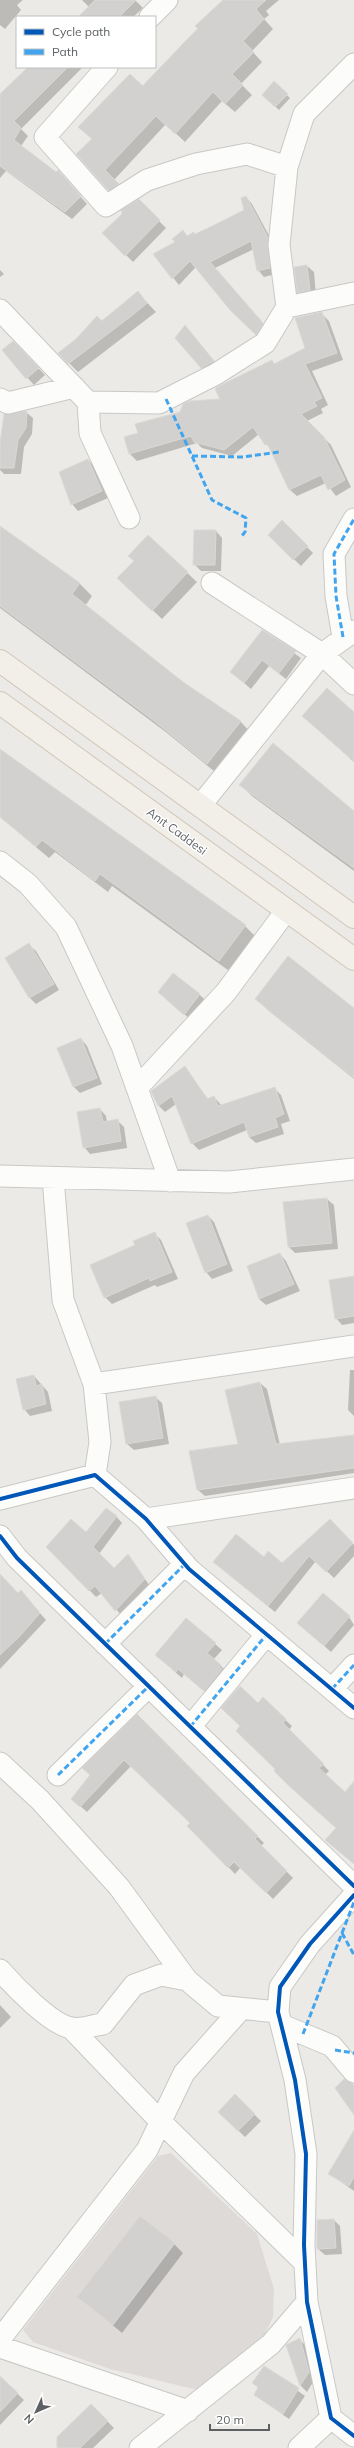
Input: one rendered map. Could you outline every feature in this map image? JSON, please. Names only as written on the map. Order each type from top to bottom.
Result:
[{"type":"main road","points":[[0,661],[354,917]]},
{"type":"main road","name":"Anıt Caddesi","points":[[0,703],[354,959]]},
{"type":"street","points":[[88,402],[159,403],[216,374],[265,343],[287,307],[279,245],[287,167],[304,114],[354,64]]},
{"type":"street","points":[[106,68],[45,137],[106,206],[147,180],[196,164],[246,154],[287,167]]},
{"type":"street","points":[[287,307],[354,293]]},
{"type":"street","points":[[0,310],[88,402],[90,433],[129,518]]},
{"type":"street","points":[[0,399],[8,403],[74,387]]},
{"type":"street","points":[[200,806],[322,654],[349,634],[336,596],[334,554],[354,519]]},
{"type":"street","points":[[212,583],[322,654],[354,684]]},
{"type":"street","points":[[0,862],[28,884],[66,927],[122,1046],[170,1181]]},
{"type":"street","points":[[137,1088],[226,992],[286,911]]},
{"type":"street","points":[[0,1176],[229,1182],[354,1169]]},
{"type":"street","points":[[53,1178],[63,1300],[94,1384],[100,1442],[95,1475]]},
{"type":"street","points":[[94,1384],[354,1346]]},
{"type":"street","points":[[0,1498],[95,1475]]},
{"type":"street","points":[[95,1475],[146,1519],[185,1564],[354,1708]]},
{"type":"street","points":[[146,1519],[350,1494]]},
{"type":"street","points":[[0,1536],[17,1558],[354,1886]]},
{"type":"street","points":[[105,1644],[185,1564]]},
{"type":"street","points":[[190,1726],[267,1634]]},
{"type":"street","points":[[332,1689],[354,1665]]},
{"type":"street","points":[[58,1775],[149,1686]]},
{"type":"street","points":[[0,1763],[40,1800],[119,1887],[187,1980],[218,2006],[241,2009],[280,2019],[332,2046],[354,2072]]},
{"type":"street","points":[[354,1895],[310,1944],[280,1987],[280,2019],[295,2080],[306,2154],[305,2263],[307,2302],[331,2418],[354,2436]]},
{"type":"street","points":[[0,1970],[15,1986],[50,2017],[72,2028],[160,2121],[305,2263]]},
{"type":"street","points":[[72,2028],[103,2024],[134,1985],[161,1975],[187,1980]]},
{"type":"street","points":[[0,2339],[147,2150],[184,2073],[241,2009]]},
{"type":"street","points":[[140,2448],[271,2344],[307,2302]]},
{"type":"street","points":[[0,2348],[188,2411]]},
{"type":"street","points":[[299,2448],[331,2418]]},
{"type":"shaded area","points":[[171,2153],[257,2234],[274,2289],[273,2317],[265,2334],[198,2390],[110,2369],[33,2342],[23,2330],[158,2156]]},
{"type":"building","points":[[95,0],[136,0],[120,16],[79,16]]},
{"type":"building","points":[[223,0],[266,0],[256,9],[264,19],[243,41],[254,52],[232,74],[243,85],[225,104],[213,92],[175,134],[156,116],[105,170],[119,184],[108,190],[76,154],[92,139],[78,127],[130,74],[143,86],[198,29],[195,26]]},
{"type":"building","points":[[27,68],[67,68],[14,121],[21,128],[14,140],[56,172],[58,170],[81,196],[65,212],[0,166],[0,94]]},
{"type":"building","points":[[274,81],[288,94],[275,107],[262,95]]},
{"type":"building","points":[[246,196],[268,238],[270,268],[257,271],[251,241],[210,262],[263,323],[256,335],[230,310],[190,261],[172,279],[153,254],[175,242],[172,239],[183,230],[187,236],[194,232],[195,235],[244,210],[241,198]]},
{"type":"building","points":[[139,199],[160,220],[125,256],[102,233],[122,214],[121,210]]},
{"type":"building","points":[[307,265],[310,290],[297,293],[294,267]]},
{"type":"building","points":[[138,291],[147,303],[134,314],[68,364],[58,353],[76,339],[97,316],[102,321]]},
{"type":"building","points":[[322,312],[337,353],[305,364],[322,398],[314,402],[317,406],[301,414],[324,437],[345,480],[328,490],[321,475],[289,490],[268,445],[265,445],[253,427],[224,450],[194,442],[191,436],[129,454],[124,437],[138,433],[135,424],[180,412],[183,404],[190,401],[220,399],[215,389],[217,387],[272,360],[274,364],[305,348],[295,318]]},
{"type":"building","points":[[185,325],[214,361],[201,368],[175,338]]},
{"type":"building","points":[[13,341],[39,368],[26,379],[2,350]]},
{"type":"building","points":[[27,411],[26,428],[18,440],[14,468],[0,468],[0,443],[4,414]]},
{"type":"building","points":[[88,459],[102,491],[71,505],[59,472]]},
{"type":"building","points":[[282,520],[308,546],[293,560],[268,535]]},
{"type":"building","points":[[0,526],[80,583],[72,594],[183,682],[241,721],[207,764],[153,720],[0,606]]},
{"type":"building","points":[[194,530],[216,530],[215,565],[193,565]]},
{"type":"building","points":[[148,535],[188,572],[152,611],[117,578],[134,561],[128,556]]},
{"type":"building","points":[[262,630],[296,651],[279,673],[262,660],[244,683],[230,672]]},
{"type":"building","points":[[327,688],[354,712],[354,761],[302,716]]},
{"type":"building","points":[[273,743],[354,811],[354,868],[239,785]]},
{"type":"building","points":[[0,749],[246,925],[219,961],[100,874],[95,881],[42,840],[36,847],[0,816]]},
{"type":"building","points":[[29,943],[54,984],[29,998],[5,958]]},
{"type":"building","points":[[288,956],[354,1008],[354,1078],[255,999]]},
{"type":"building","points":[[173,973],[200,994],[184,1015],[158,992]]},
{"type":"building","points":[[81,1038],[97,1078],[73,1087],[57,1048]]},
{"type":"building","points":[[185,1066],[207,1099],[214,1096],[218,1106],[275,1087],[284,1114],[275,1118],[278,1127],[249,1137],[244,1122],[191,1144],[172,1096],[158,1106],[151,1091]]},
{"type":"building","points":[[100,1108],[103,1122],[118,1119],[121,1141],[83,1148],[77,1112]]},
{"type":"building","points":[[327,1198],[332,1243],[288,1247],[283,1202]]},
{"type":"building","points":[[208,1215],[227,1264],[205,1273],[186,1223]]},
{"type":"building","points":[[155,1232],[172,1272],[150,1281],[149,1278],[104,1298],[90,1265],[135,1245],[133,1241]]},
{"type":"building","points":[[280,1253],[294,1284],[259,1299],[247,1266]]},
{"type":"building","points":[[354,1276],[354,1316],[335,1319],[329,1280]]},
{"type":"building","points":[[34,1375],[36,1386],[42,1384],[46,1404],[23,1410],[16,1379]]},
{"type":"building","points":[[260,1382],[276,1444],[354,1435],[354,1468],[197,1490],[189,1451],[238,1444],[225,1390]]},
{"type":"building","points":[[156,1396],[163,1438],[126,1444],[119,1402]]},
{"type":"building","points":[[106,1508],[117,1516],[93,1547],[114,1568],[128,1554],[145,1579],[115,1611],[95,1586],[89,1591],[46,1547],[71,1519],[86,1532]]},
{"type":"building","points":[[330,1519],[353,1543],[326,1572],[309,1556],[268,1606],[213,1562],[236,1534],[264,1557],[268,1551],[282,1563]]},
{"type":"building","points":[[0,1574],[18,1593],[21,1590],[40,1613],[20,1636],[0,1655]]},
{"type":"building","points":[[323,1593],[350,1616],[324,1646],[297,1623]]},
{"type":"building","points":[[186,1618],[216,1643],[207,1653],[221,1665],[219,1667],[222,1669],[204,1691],[178,1669],[176,1672],[155,1655]]},
{"type":"building","points":[[240,1686],[258,1703],[263,1697],[286,1719],[283,1723],[324,1764],[319,1768],[345,1792],[354,1781],[354,1864],[325,1840],[336,1828],[274,1771],[275,1769],[236,1731],[240,1726],[221,1708]]},
{"type":"building","points":[[137,1714],[258,1836],[255,1839],[287,1871],[266,1893],[234,1862],[228,1868],[187,1826],[190,1823],[124,1760],[80,1807],[71,1799],[90,1775],[82,1768]]},
{"type":"building","points":[[344,2079],[354,2085],[354,2115],[335,2088]]},
{"type":"building","points":[[235,2094],[255,2114],[238,2131],[218,2112]]},
{"type":"building","points":[[354,2130],[354,2177],[349,2186],[328,2174]]},
{"type":"building","points":[[140,2216],[175,2243],[113,2325],[77,2297]]},
{"type":"building","points":[[334,2219],[336,2248],[317,2249],[317,2220]]},
{"type":"building","points":[[300,2338],[309,2372],[300,2386],[286,2345]]},
{"type":"building","points":[[264,2366],[299,2388],[283,2414],[254,2395],[258,2387],[252,2383]]},
{"type":"building","points":[[0,2376],[18,2393],[0,2412]]},
{"type":"building","points":[[91,2404],[108,2421],[80,2448],[57,2448],[57,2437]]},
{"type":"marked path","points":[[166,399],[212,500],[246,518],[245,532],[241,537]]},
{"type":"marked path","points":[[192,456],[243,457],[279,452]]},
{"type":"marked path","points":[[343,637],[336,596],[334,554],[354,519]]},
{"type":"marked path","points":[[105,1644],[185,1564]]},
{"type":"marked path","points":[[190,1727],[267,1634]]},
{"type":"marked path","points":[[332,1689],[354,1665]]},
{"type":"marked path","points":[[58,1775],[149,1686]]},
{"type":"marked path","points":[[303,2034],[354,1902]]},
{"type":"marked path","points":[[342,1933],[354,1955]]},
{"type":"marked path","points":[[335,2050],[354,2053]]},
{"type":"cycle path","points":[[0,1499],[95,1475],[146,1519],[189,1569],[354,1708]]},
{"type":"cycle path","points":[[0,1536],[17,1558],[354,1886]]},
{"type":"cycle path","points":[[354,1895],[310,1944],[280,1987],[278,2012],[295,2080],[306,2154],[304,2245],[307,2302],[331,2418],[354,2436]]}]
